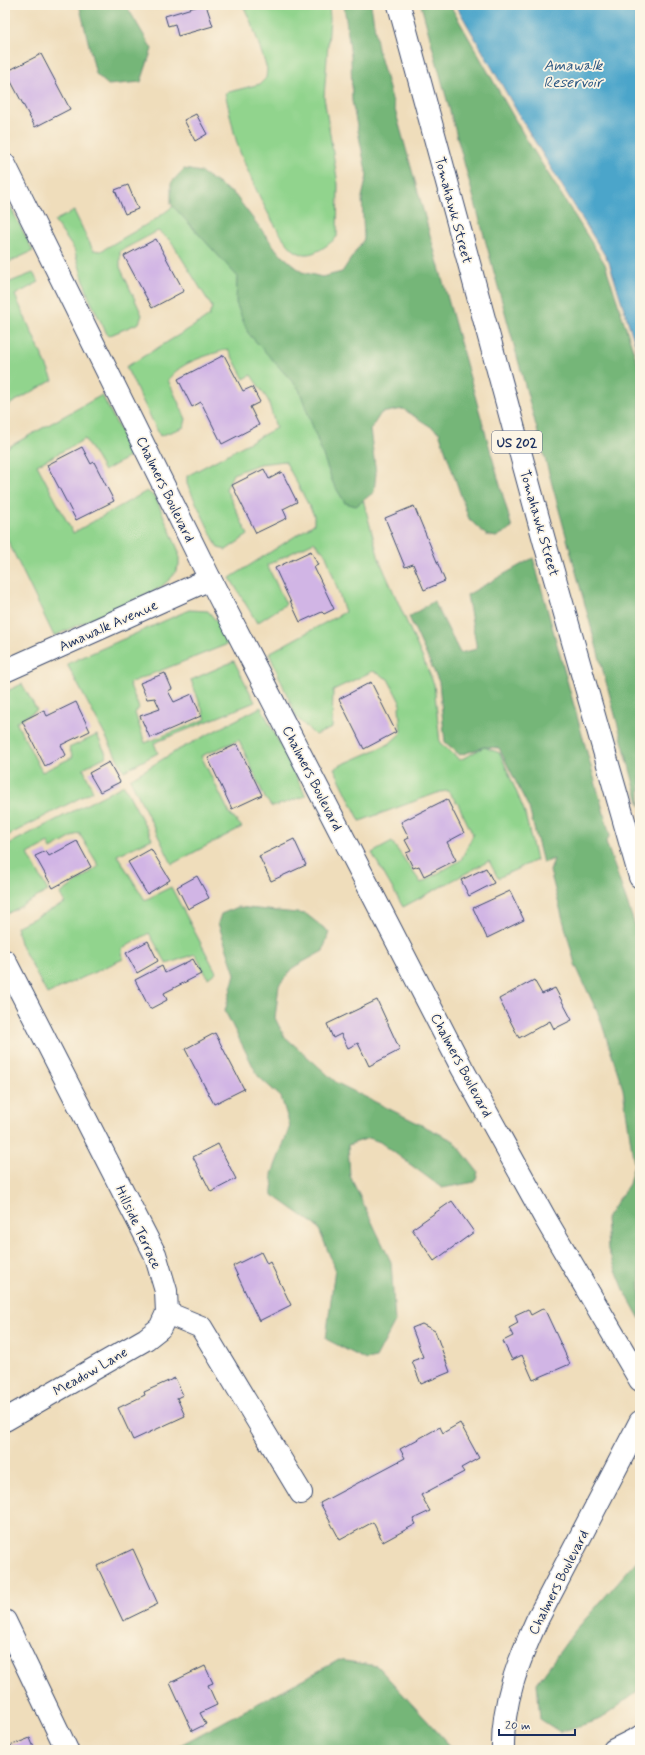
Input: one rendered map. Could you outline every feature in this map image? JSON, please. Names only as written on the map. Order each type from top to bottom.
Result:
[{"type":"main road","name":"Tomahawk Street","points":[[399,5],[540,524],[640,877]]},
{"type":"main road","name":"Chalmers Boulevard","points":[[5,165],[210,579],[462,1068],[546,1218],[640,1380]]},
{"type":"main road","name":"Amawalk Avenue","points":[[5,671],[210,579]]},
{"type":"main road","name":"Hillside Terrace","points":[[5,961],[155,1254],[166,1291],[167,1313]]},
{"type":"main road","name":"Meadow Lane","points":[[5,1420],[146,1339],[160,1328],[167,1313]]},
{"type":"main road","points":[[167,1313],[201,1327],[301,1493]]},
{"type":"main road","name":"Chalmers Boulevard","points":[[503,1750],[504,1720],[511,1685],[523,1651],[541,1613],[640,1422]]},
{"type":"main road","points":[[5,1621],[67,1750]]},
{"type":"main road","points":[[614,1750],[640,1737]]},
{"type":"green space","points":[[77,5],[126,5],[152,49],[141,82],[108,85],[96,74],[80,8]]},
{"type":"green space","points":[[243,5],[329,5],[330,19],[324,97],[338,184],[337,237],[320,250],[310,254],[299,253],[282,237],[257,191],[235,137],[225,93],[260,84],[266,78],[267,69],[253,27]]},
{"type":"green space","points":[[344,5],[371,5],[378,49],[512,528],[496,537],[486,535],[469,519],[439,432],[403,409],[381,413],[370,430],[376,473],[374,492],[356,506],[345,503],[333,483],[299,389],[248,333],[236,303],[237,276],[171,204],[171,183],[184,169],[201,172],[235,195],[279,253],[302,272],[322,277],[342,272],[364,239],[362,197],[367,176],[352,101],[351,57]]},
{"type":"green space","points":[[421,5],[450,5],[525,137],[605,264],[640,371],[640,806]]},
{"type":"green space","points":[[192,192],[348,443],[379,559],[434,684],[440,743],[460,760],[484,747],[500,753],[524,810],[536,860],[498,878],[489,861],[403,907],[372,853],[392,842],[421,883],[461,860],[473,835],[458,804],[448,791],[440,792],[360,821],[334,768],[389,744],[401,733],[399,707],[401,704],[388,679],[373,671],[333,690],[332,728],[315,735],[297,718],[269,653],[345,612],[326,555],[314,542],[267,565],[286,604],[257,623],[230,578],[314,524],[314,515],[285,461],[259,464],[233,474],[226,489],[248,535],[226,550],[218,548],[187,484],[187,476],[276,428],[268,400],[251,375],[244,379],[228,349],[203,357],[180,368],[168,380],[186,419],[184,427],[160,436],[126,367],[202,321],[209,316],[212,307],[171,241],[158,231],[120,251],[120,267],[142,315],[139,323],[108,336],[89,298],[74,249],[54,221],[74,211],[93,250],[101,251],[156,219]]},
{"type":"green space","points":[[5,196],[33,251],[5,264]]},
{"type":"green space","points":[[33,273],[39,282],[15,295],[53,380],[5,407],[5,284]]},
{"type":"green space","points":[[102,395],[131,452],[129,457],[104,471],[85,439],[37,465],[73,533],[147,491],[156,498],[179,552],[179,565],[173,576],[160,588],[54,636],[5,535],[5,449]]},
{"type":"green space","points":[[533,558],[610,835],[606,842],[640,940],[640,1319],[625,1292],[608,1250],[606,1218],[629,1184],[634,1164],[623,1089],[600,1018],[575,964],[550,871],[554,859],[543,863],[529,808],[499,748],[484,747],[460,755],[445,742],[439,682],[409,617],[434,601],[460,653],[477,649],[467,595]]},
{"type":"green space","points":[[189,610],[208,611],[222,628],[228,644],[129,683],[139,708],[135,713],[145,743],[206,719],[191,680],[234,661],[255,702],[154,743],[158,753],[124,771],[67,664]]},
{"type":"green space","points":[[22,684],[37,710],[16,722],[42,772],[73,757],[69,748],[97,735],[107,756],[83,768],[93,791],[5,837],[5,692]]},
{"type":"green space","points":[[261,707],[306,796],[272,807],[265,798],[239,740],[201,756],[230,814],[242,827],[172,864],[130,779],[176,751]]},
{"type":"green space","points":[[124,785],[152,839],[117,855],[145,900],[171,887],[216,972],[208,978],[195,954],[167,964],[149,933],[122,949],[123,959],[47,994],[20,943],[16,927],[65,903],[60,894],[99,866],[79,833],[51,849],[48,843],[28,854],[48,891],[5,915],[5,846]]},
{"type":"green space","points":[[238,907],[306,914],[329,932],[323,951],[294,967],[279,985],[275,1018],[284,1036],[337,1083],[454,1141],[478,1172],[475,1182],[442,1188],[380,1142],[369,1138],[348,1145],[350,1176],[391,1262],[395,1322],[376,1358],[366,1360],[326,1339],[335,1268],[318,1227],[273,1195],[272,1174],[290,1126],[281,1097],[258,1076],[225,1011],[235,974],[218,923],[221,914]]},
{"type":"green space","points":[[640,1557],[640,1690],[601,1719],[560,1732],[540,1719],[537,1683],[574,1632]]},
{"type":"green space","points":[[339,1660],[377,1666],[454,1750],[171,1750]]},
{"type":"water","name":"Amawalk Reservoir","points":[[456,5],[640,5],[640,359],[609,262],[529,132]]},
{"type":"building","points":[[206,5],[213,26],[178,36],[175,24],[168,26],[165,16]]},
{"type":"building","points":[[41,54],[70,109],[35,127],[6,72]]},
{"type":"building","points":[[196,114],[207,134],[195,141],[184,120]]},
{"type":"building","points":[[128,185],[138,209],[125,214],[115,190]]},
{"type":"building","points":[[156,239],[184,291],[152,308],[124,256]]},
{"type":"building","points":[[224,355],[243,391],[252,387],[260,402],[250,407],[259,425],[222,444],[201,402],[192,407],[178,379]]},
{"type":"building","points":[[82,447],[91,464],[94,462],[114,501],[76,520],[47,465]]},
{"type":"building","points":[[264,469],[269,479],[282,472],[297,502],[283,509],[287,518],[256,533],[232,485]]},
{"type":"building","points":[[414,506],[445,581],[424,590],[413,564],[405,567],[385,518]]},
{"type":"building","points":[[311,551],[318,565],[314,567],[334,609],[324,614],[322,612],[300,622],[275,568]]},
{"type":"building","points":[[165,673],[172,689],[168,691],[174,702],[192,694],[201,716],[150,738],[140,716],[160,709],[155,698],[147,699],[140,683]]},
{"type":"building","points":[[371,682],[396,732],[364,749],[339,699]]},
{"type":"building","points":[[76,702],[90,731],[61,745],[66,755],[45,766],[22,721],[44,710],[47,716]]},
{"type":"building","points":[[237,744],[262,795],[232,809],[208,758]]},
{"type":"building","points":[[109,762],[120,782],[100,792],[89,773]]},
{"type":"building","points":[[447,799],[464,833],[447,842],[456,860],[424,876],[419,866],[413,868],[406,853],[411,851],[405,840],[409,838],[401,822]]},
{"type":"building","points":[[294,839],[306,865],[271,881],[259,856]]},
{"type":"building","points":[[77,841],[91,867],[53,888],[35,856],[46,851],[49,856]]},
{"type":"building","points":[[151,849],[170,880],[147,894],[128,862]]},
{"type":"building","points":[[486,868],[494,883],[469,896],[461,880]]},
{"type":"building","points":[[197,876],[209,898],[188,909],[177,887]]},
{"type":"building","points":[[510,891],[524,920],[487,938],[473,908]]},
{"type":"building","points":[[148,941],[158,961],[137,973],[126,953]]},
{"type":"building","points":[[193,959],[201,974],[164,993],[167,1000],[150,1009],[135,980],[162,966],[165,973]]},
{"type":"building","points":[[534,980],[542,994],[555,988],[572,1020],[554,1029],[550,1021],[519,1038],[499,999]]},
{"type":"building","points":[[377,1000],[400,1050],[369,1066],[358,1043],[348,1048],[341,1034],[333,1038],[327,1024]]},
{"type":"building","points":[[215,1033],[244,1089],[214,1104],[185,1049]]},
{"type":"building","points":[[218,1144],[236,1179],[211,1192],[193,1157]]},
{"type":"building","points":[[452,1201],[474,1232],[434,1261],[412,1229]]},
{"type":"building","points":[[261,1252],[267,1264],[270,1262],[291,1305],[259,1321],[233,1266]]},
{"type":"building","points":[[544,1308],[570,1364],[533,1380],[522,1355],[512,1360],[503,1341],[513,1336],[509,1328],[518,1323],[515,1315],[528,1309],[531,1315]]},
{"type":"building","points":[[422,1324],[435,1331],[450,1372],[421,1384],[412,1361],[423,1357],[412,1328]]},
{"type":"building","points":[[175,1378],[183,1395],[177,1398],[185,1416],[133,1440],[118,1408],[145,1395],[144,1392]]},
{"type":"building","points":[[460,1423],[479,1458],[461,1468],[464,1472],[421,1495],[430,1511],[413,1519],[416,1524],[383,1542],[373,1522],[340,1540],[320,1503],[405,1458],[400,1449],[440,1427],[443,1433]]},
{"type":"building","points":[[133,1549],[158,1604],[123,1621],[97,1566]]},
{"type":"building","points":[[205,1666],[213,1683],[208,1685],[217,1705],[200,1713],[206,1724],[192,1731],[170,1683]]},
{"type":"building","points":[[30,1738],[35,1750],[5,1750],[5,1748]]}]
